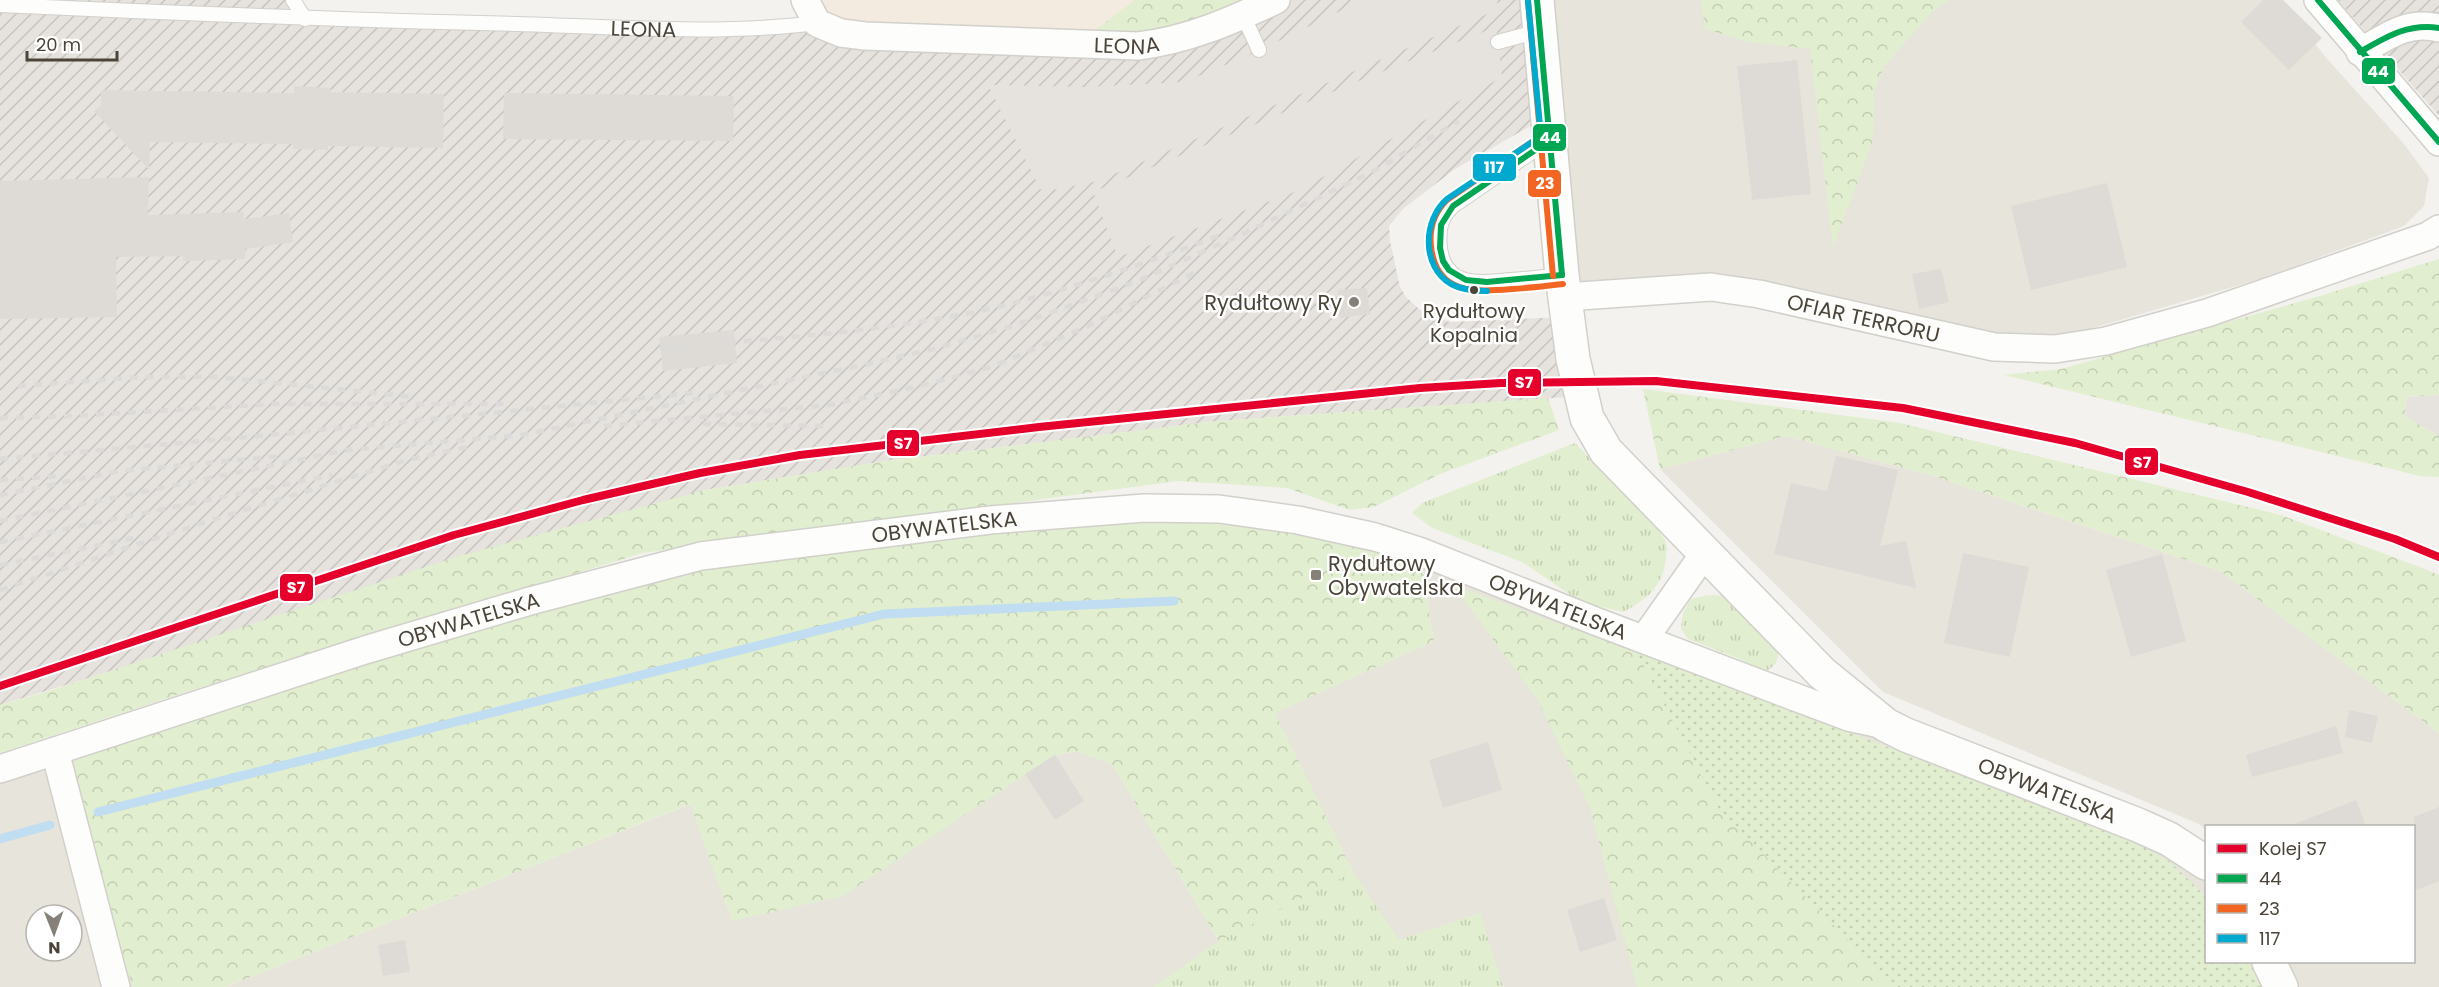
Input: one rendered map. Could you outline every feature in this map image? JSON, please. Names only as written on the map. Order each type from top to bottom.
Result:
[{"type":"street","name":"LEONA","points":[[811,12],[841,33],[865,36],[1081,46],[1138,46],[1168,42],[1198,34],[1276,0]]},
{"type":"street","points":[[2318,0],[2439,142]]},
{"type":"street","points":[[1538,15],[1563,286]]},
{"type":"street","points":[[2360,52],[2397,30],[2425,24],[2439,28]]},
{"type":"street","name":"OFIAR TERRORU","points":[[1563,286],[1711,287],[1759,294],[1994,347],[2055,349],[2106,341],[2207,313],[2428,236],[2439,229]]},
{"type":"street","name":"OBYWATELSKA","points":[[1563,286],[1577,382],[1592,430],[1606,452],[1822,673],[1886,725],[1906,735],[2138,825],[2169,839],[2205,861]]},
{"type":"street","name":"OBYWATELSKA","points":[[0,769],[365,650],[530,601],[700,556],[990,520],[1144,508],[1219,509],[1298,520],[1375,537],[1419,551],[1848,717],[1886,725]]},
{"type":"street","points":[[1644,639],[1704,554]]},
{"type":"street","points":[[55,751],[116,987]]},
{"type":"street","points":[[2269,963],[2281,987]]},
{"type":"lane","points":[[293,0],[305,19]]},
{"type":"lane","name":"LEONA","points":[[0,5],[305,19],[774,29],[811,12]]},
{"type":"lane","points":[[1244,15],[1259,50]]},
{"type":"lane","points":[[1498,42],[1538,15]]},
{"type":"lane","points":[[1550,140],[1453,206],[1441,220],[1439,243],[1444,264],[1449,272],[1471,282],[1563,286]]},
{"type":"shaded area","points":[[0,0],[293,0],[305,19],[774,29],[1081,46],[1276,0],[1537,0],[1548,116],[1455,169],[1404,208],[1389,226],[1390,241],[1400,287],[1406,297],[1419,309],[1431,315],[1450,322],[1567,317],[1581,396],[1217,421],[886,461],[705,490],[0,705]]},
{"type":"shaded area","points":[[805,0],[1276,0],[1198,34],[865,36]]},
{"type":"shaded area","points":[[1363,0],[1497,0],[1498,6],[1487,14],[1098,181],[1042,192],[988,85],[1085,87],[1184,82],[1247,56]]},
{"type":"shaded area","points":[[1552,0],[2279,0],[2329,61],[2404,144],[2429,178],[2424,206],[2404,226],[2260,279],[2076,333],[1996,337],[1743,283],[1572,291]]},
{"type":"shaded area","points":[[2338,0],[2439,0],[2439,116]]},
{"type":"shaded area","points":[[1496,27],[1502,77],[1300,190],[1118,257],[1093,192],[1361,80]]},
{"type":"shaded area","points":[[2439,395],[2439,436],[2405,416],[2407,397]]},
{"type":"shaded area","points":[[1786,436],[1930,475],[2220,571],[2439,733],[2439,987],[2293,987],[2283,963],[2415,963],[2415,825],[2205,825],[2205,830],[2199,824],[1883,692],[1660,469]]},
{"type":"shaded area","points":[[1419,551],[2205,863],[2205,963],[2269,963],[2281,987],[225,987],[691,804],[732,921],[1025,774],[1055,755],[1077,751],[1112,764],[1219,941],[1353,872],[1274,713],[1434,641]]},
{"type":"shaded area","points":[[55,751],[133,987],[0,987],[0,769]]},
{"type":"green space","points":[[1135,0],[1247,0],[1157,34],[1090,34]]},
{"type":"green space","points":[[1701,0],[1949,0],[1935,9],[1884,66],[1874,91],[1873,140],[1833,248],[1810,49],[1749,42],[1705,29]]},
{"type":"green space","points":[[2439,259],[2439,395],[2407,397],[2405,416],[2439,436],[2439,477],[2420,476],[2004,375],[2061,369],[2323,295]]},
{"type":"green space","points":[[1643,389],[1900,423],[2281,515],[2439,575],[2439,733],[2220,571],[1930,475],[1786,436],[1660,469]]},
{"type":"green space","points":[[1548,398],[1559,430],[1440,474],[1374,507],[1350,510],[1287,488],[1178,481],[643,553],[183,693],[0,753],[0,705],[49,691],[459,556],[705,490],[886,461],[1217,421]]},
{"type":"green space","points":[[1575,443],[1652,522],[1666,543],[1665,567],[1658,584],[1647,597],[1623,612],[1581,602],[1522,562],[1432,528],[1412,513],[1422,503]]},
{"type":"green space","points":[[1144,508],[1419,551],[1434,641],[1275,713],[1353,872],[1219,941],[1112,764],[1077,751],[1055,755],[843,896],[732,921],[690,804],[225,987],[133,987],[55,751],[701,556]]},
{"type":"green space","points":[[1453,585],[1650,657],[1719,809],[1895,987],[1637,987],[1590,808],[1537,699]]},
{"type":"green space","points":[[1708,595],[1725,596],[1778,648],[1778,656],[1772,667],[1765,672],[1740,659],[1688,639],[1681,629],[1683,613],[1691,599]]},
{"type":"green space","points":[[1635,649],[2137,844],[2169,861],[2205,896],[2205,963],[2251,963],[2263,987],[1895,987],[1719,809]]},
{"type":"green space","points":[[1353,872],[1399,940],[1480,913],[1503,987],[1153,987],[1219,941]]},
{"type":"building","points":[[2263,0],[2283,0],[2322,38],[2289,70],[2241,22]]},
{"type":"building","points":[[1797,60],[1811,194],[1752,200],[1737,66]]},
{"type":"building","points":[[294,86],[331,88],[330,92],[444,94],[443,148],[328,146],[328,150],[293,149],[293,144],[150,142],[149,170],[94,111],[101,105],[101,90],[294,93]]},
{"type":"building","points":[[504,93],[734,96],[733,141],[503,139]]},
{"type":"building","points":[[149,177],[148,215],[243,212],[244,219],[289,213],[293,242],[245,249],[245,259],[183,261],[183,256],[116,257],[117,317],[0,319],[0,181]]},
{"type":"building","points":[[2107,183],[2127,267],[2031,290],[2011,206]]},
{"type":"building","points":[[1941,269],[1949,302],[1919,309],[1912,274]]},
{"type":"building","name":"Rydułtowy Ry","points":[[1367,288],[1370,314],[1340,318],[1337,290]]},
{"type":"building","points":[[734,330],[737,363],[663,371],[659,337]]},
{"type":"building","points":[[1836,456],[1898,470],[1880,546],[1906,541],[1916,588],[1774,554],[1791,483],[1827,491]]},
{"type":"building","points":[[1963,553],[2029,567],[2010,657],[1944,643]]},
{"type":"building","points":[[2162,554],[2186,641],[2131,657],[2106,570]]},
{"type":"building","points":[[2349,710],[2378,716],[2372,743],[2345,737]]},
{"type":"building","points":[[2336,726],[2343,753],[2252,777],[2246,755]]},
{"type":"building","points":[[1488,742],[1502,790],[1443,808],[1429,760]]},
{"type":"building","points":[[1055,755],[1084,801],[1055,820],[1025,774]]},
{"type":"building","points":[[2356,800],[2366,825],[2292,825]]},
{"type":"building","points":[[2439,807],[2439,881],[2415,891],[2415,825],[2414,817]]},
{"type":"building","points":[[1604,898],[1617,940],[1580,952],[1567,910]]},
{"type":"building","points":[[405,940],[410,972],[383,976],[378,945]]},
{"type":"waterway","points":[[98,812],[884,614],[1174,601]]},
{"type":"waterway","points":[[0,839],[50,825]]},
{"type":"railway","points":[[0,521],[347,450],[522,435],[934,349],[1016,325],[1135,282],[1370,173],[1459,121]]},
{"type":"railway","points":[[664,348],[894,326],[970,313],[1066,288],[1221,235]]},
{"type":"railway","points":[[604,426],[829,405],[920,386],[991,367],[1084,328],[1194,273]]},
{"type":"railway","points":[[18,386],[143,377],[218,377],[414,397]]},
{"type":"railway","points":[[0,459],[693,393]]},
{"type":"railway","points":[[0,418],[275,404],[511,404]]},
{"type":"railway","points":[[703,424],[824,426]]},
{"type":"railway","points":[[0,590],[193,526],[407,460],[467,447]]},
{"type":"railway","points":[[0,495],[120,471],[281,456]]},
{"type":"railway","points":[[0,542],[332,475]]},
{"type":"railway","points":[[0,480],[61,476]]},
{"type":"railway","points":[[0,565],[134,538]]},
{"type":"rail line","name":"S7","points":[[0,686],[454,535],[583,500],[700,473],[800,455],[1039,427],[1420,388],[1501,383],[1656,381],[1903,408],[2075,443],[2248,492],[2395,539],[2439,557]]},
{"type":"transit line","name":"44","points":[[1537,0],[1562,275]]},
{"type":"transit line","name":"44","points":[[2318,0],[2439,142]]},
{"type":"transit line","name":"23","points":[[1528,1],[1553,276]]},
{"type":"transit line","name":"117","points":[[1487,291],[1460,288],[1441,276],[1430,255],[1430,230],[1439,208],[1447,199],[1541,136],[1528,1]]},
{"type":"transit line","name":"44","points":[[2360,52],[2388,36],[2407,29],[2439,28]]},
{"type":"transit line","name":"23","points":[[1545,133],[1447,200],[1433,221],[1431,246],[1434,262],[1441,274],[1449,282],[1460,287],[1484,290],[1563,284]]},
{"type":"transit line","name":"44","points":[[1550,140],[1453,206],[1441,225],[1440,248],[1443,261],[1449,270],[1466,280],[1487,282],[1562,275]]},
{"type":"place","name":"Rydułtowy Kopalnia","points":[[1474,290]]},
{"type":"place","name":"Rydułtowy Ry","points":[[1354,302]]},
{"type":"place","name":"Rydułtowy Obywatelska","points":[[1316,575]]}]
